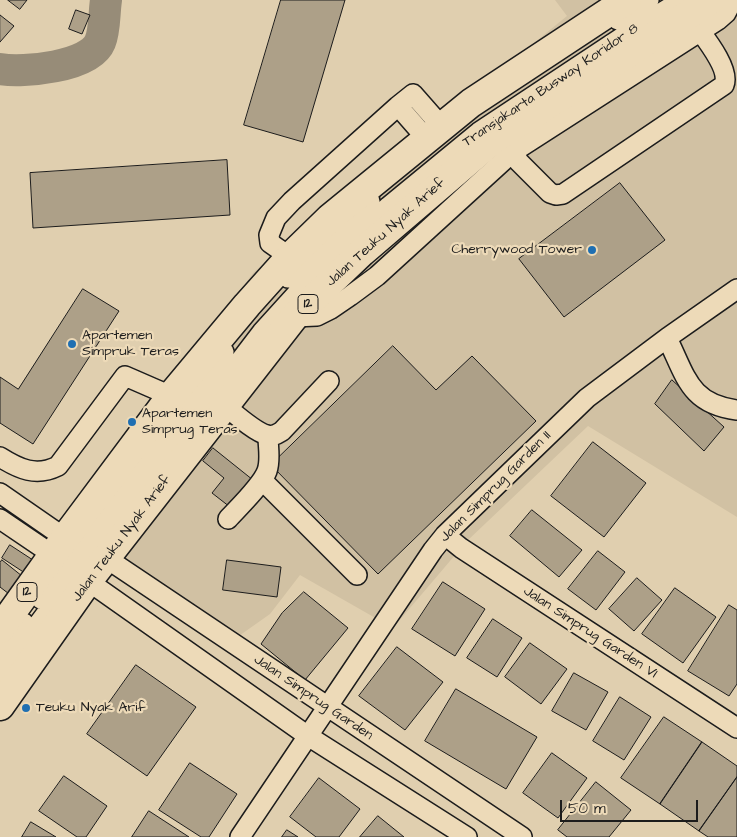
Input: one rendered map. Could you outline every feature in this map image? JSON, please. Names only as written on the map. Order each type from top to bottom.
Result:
[{"type":"highway","name":"Jalan Teuku Nyak Arief","points":[[0,706],[88,581],[294,317],[362,252],[494,140],[711,0]]},
{"type":"highway","name":"12","points":[[0,629],[59,546],[171,396],[290,257],[330,218],[471,103],[614,4]]},
{"type":"street","name":"Transjakarta Busway Koridor 8","points":[[0,657],[72,555],[233,340],[284,281],[371,200],[465,122],[514,87],[649,0]]},
{"type":"street","name":"Transjakarta Busway Koridor 8","points":[[0,681],[36,627],[165,455],[223,384],[262,332],[301,289],[389,206],[479,132],[682,0]]},
{"type":"street","points":[[294,317],[317,316],[331,309],[377,276],[516,157],[718,20],[726,13],[733,0]]},
{"type":"street","points":[[516,157],[550,193],[556,195],[563,194],[724,85],[726,74],[712,47],[700,31]]},
{"type":"street","points":[[290,257],[270,243],[270,236],[276,218],[292,201],[413,94],[434,132]]},
{"type":"street","points":[[398,106],[434,132]]},
{"type":"street","name":"Jalan Simprug Garden II","points":[[308,736],[445,535],[587,398],[667,338],[737,289]]},
{"type":"street","points":[[667,338],[693,390],[707,402],[726,409],[737,410]]},
{"type":"street","points":[[0,457],[25,470],[36,472],[48,471],[58,466],[125,376],[171,396]]},
{"type":"street","points":[[224,405],[268,436],[275,435],[282,431],[329,381]]},
{"type":"street","points":[[228,519],[262,480],[267,470],[269,459],[268,436]]},
{"type":"street","points":[[262,480],[357,575]]},
{"type":"street","points":[[0,493],[59,546]]},
{"type":"street","points":[[0,519],[59,546]]},
{"type":"street","name":"Jalan Simprug Garden VI","points":[[445,535],[461,548],[737,728]]},
{"type":"street","name":"Jalan Simprug Garden","points":[[106,558],[522,837]]},
{"type":"street","points":[[88,581],[308,736],[467,837]]},
{"type":"street","points":[[240,837],[308,736]]},
{"type":"shaded area","points":[[555,0],[737,0],[737,517],[588,426],[467,541],[393,628],[300,575],[270,614],[236,638],[65,521],[254,272],[567,16]]},
{"type":"building","points":[[8,0],[27,0],[20,9]]},
{"type":"building","points":[[281,0],[345,0],[303,142],[244,125]]},
{"type":"building","points":[[76,10],[90,15],[82,34],[69,29]]},
{"type":"building","points":[[0,15],[14,26],[0,42]]},
{"type":"building","points":[[227,160],[230,215],[33,228],[30,173]]},
{"type":"building","name":"Cherrywood Tower","points":[[620,183],[665,240],[564,317],[519,259]]},
{"type":"building","name":"Apartemen Simpruk Teras","points":[[83,289],[119,311],[33,444],[0,423],[0,377],[18,389]]},
{"type":"building","points":[[393,346],[436,390],[472,356],[536,421],[378,574],[271,465]]},
{"type":"building","points":[[672,380],[724,427],[704,451],[655,404]]},
{"type":"building","points":[[593,442],[646,483],[604,537],[551,496]]},
{"type":"building","points":[[213,448],[253,480],[230,507],[212,493],[224,478],[203,461]]},
{"type":"building","points":[[532,510],[582,550],[559,577],[510,536]]},
{"type":"building","points":[[10,545],[36,562],[28,575],[2,558]]},
{"type":"building","points":[[598,551],[625,572],[596,610],[568,589]]},
{"type":"building","points":[[2,560],[27,580],[13,597],[0,587],[0,563]]},
{"type":"building","points":[[227,560],[281,567],[277,597],[223,590]]},
{"type":"building","points":[[637,578],[662,600],[634,631],[609,609]]},
{"type":"building","points":[[443,582],[485,609],[455,656],[412,629]]},
{"type":"building","points":[[675,588],[716,617],[683,663],[642,634]]},
{"type":"building","points":[[304,592],[348,628],[305,680],[261,644],[282,613]]},
{"type":"building","points":[[729,605],[737,610],[737,684],[729,696],[688,671]]},
{"type":"building","points":[[493,619],[522,638],[497,677],[467,658]]},
{"type":"building","points":[[530,643],[567,669],[541,704],[505,677]]},
{"type":"building","points":[[397,647],[443,682],[405,730],[359,696]]},
{"type":"building","points":[[136,665],[196,707],[147,776],[87,734]]},
{"type":"building","points":[[574,673],[608,692],[586,730],[552,711]]},
{"type":"building","points":[[456,689],[537,737],[506,789],[425,741]]},
{"type":"building","points":[[620,697],[651,717],[624,760],[593,741]]},
{"type":"building","points":[[664,717],[702,742],[660,804],[621,778]]},
{"type":"building","points":[[702,742],[737,766],[737,777],[699,831],[660,804]]},
{"type":"building","points":[[552,753],[587,778],[558,818],[523,793]]},
{"type":"building","points":[[190,763],[237,794],[209,837],[201,837],[159,810]]},
{"type":"building","points":[[64,776],[107,806],[86,837],[77,837],[39,811]]},
{"type":"building","points":[[737,777],[737,837],[708,837],[699,831]]},
{"type":"building","points":[[319,778],[360,809],[339,837],[316,837],[290,817]]},
{"type":"building","points":[[596,782],[631,810],[609,837],[567,837],[558,830]]},
{"type":"building","points":[[149,811],[189,837],[132,837]]},
{"type":"building","points":[[378,816],[404,837],[360,837]]},
{"type":"building","points":[[31,822],[56,837],[22,837]]},
{"type":"building","points":[[287,830],[298,837],[282,837]]},
{"type":"waterway","points":[[0,69],[24,70],[55,66],[70,63],[94,51],[102,37],[106,0]]},
{"type":"place","name":"Cherrywood Tower","points":[[592,250]]},
{"type":"place","name":"Apartemen Simpruk Teras","points":[[72,344]]},
{"type":"place","name":"Apartemen Simprug Teras","points":[[132,422]]},
{"type":"place","name":"Teuku Nyak Arif","points":[[26,708]]}]
